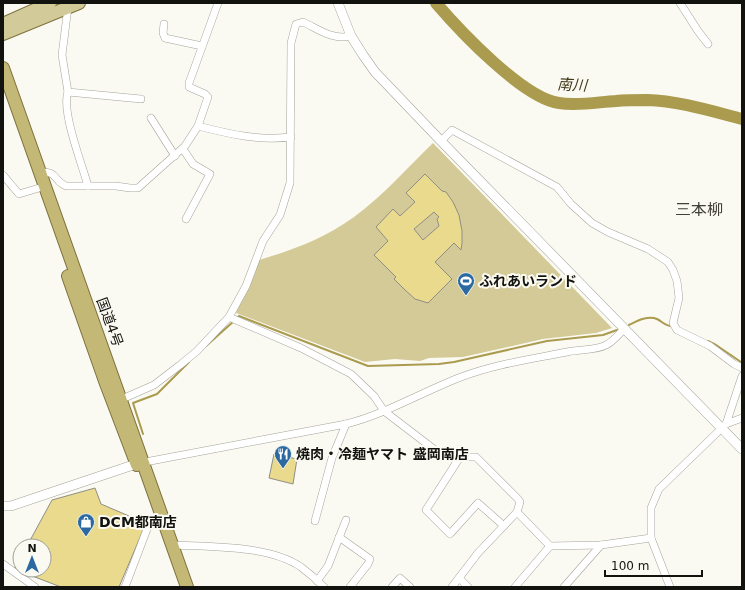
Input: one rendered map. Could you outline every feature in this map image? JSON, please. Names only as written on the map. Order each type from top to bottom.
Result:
[{"type":"highway","name":"国道4号","points":[[3,68],[39,172],[122,399],[156,520],[180,587]]},
{"type":"highway","name":"国道4号","points":[[3,91],[40,188],[86,330],[173,545],[187,587]]},
{"type":"main road","points":[[3,24],[50,3]]},
{"type":"main road","points":[[3,34],[74,5]]},
{"type":"street","points":[[39,172],[54,174],[61,184],[66,186],[116,186],[138,188],[183,149],[195,133],[208,97],[188,86],[218,3]]},
{"type":"street","points":[[338,3],[351,36],[375,72],[624,329],[723,426],[742,449]]},
{"type":"street","points":[[680,3],[708,44]]},
{"type":"street","points":[[74,5],[62,55],[68,92],[66,98],[69,120],[88,186]]},
{"type":"street","points":[[122,399],[154,385],[197,351],[230,317],[246,286],[263,241],[280,215],[290,183],[291,43],[296,24],[303,22],[330,35],[342,38],[351,36]]},
{"type":"street","points":[[164,24],[163,33],[165,38],[202,46]]},
{"type":"street","points":[[68,92],[141,100]]},
{"type":"street","points":[[151,118],[175,156]]},
{"type":"street","points":[[198,126],[248,137],[274,139],[291,137]]},
{"type":"street","points":[[441,141],[452,130],[557,187],[571,204],[592,223],[608,232],[648,249],[668,262],[677,281],[679,298],[673,323],[677,330],[710,346],[734,364],[742,368]]},
{"type":"street","points":[[183,149],[193,164],[210,174],[186,219]]},
{"type":"street","points":[[3,175],[19,194],[40,188]]},
{"type":"street","points":[[230,317],[302,348],[351,374],[374,396],[384,411],[439,453],[450,457],[476,457],[518,499],[520,502],[517,512],[478,553],[452,587]]},
{"type":"street","points":[[3,506],[11,506],[140,463],[363,420],[463,376],[491,368],[606,345],[624,329]]},
{"type":"street","points":[[723,426],[742,376]]},
{"type":"street","points":[[670,587],[651,538],[651,508],[659,489],[723,426],[742,418]]},
{"type":"street","points":[[315,521],[332,458],[346,424]]},
{"type":"street","points":[[460,457],[426,510],[450,534],[478,503],[504,526]]},
{"type":"street","points":[[517,512],[550,546],[601,545],[651,538]]},
{"type":"street","points":[[125,587],[149,524],[156,520]]},
{"type":"street","points":[[318,581],[328,566],[346,520]]},
{"type":"street","points":[[339,537],[370,559],[368,564],[350,587]]},
{"type":"street","points":[[173,545],[262,552],[285,559],[300,566],[324,587]]},
{"type":"street","points":[[564,587],[601,545]]},
{"type":"street","points":[[515,587],[550,546]]},
{"type":"street","points":[[3,564],[35,587]]},
{"type":"street","points":[[392,587],[400,578],[410,587]]},
{"type":"street","points":[[459,578],[468,587]]},
{"type":"shaded area","points":[[433,143],[612,328],[596,333],[543,339],[463,357],[429,358],[420,361],[395,359],[365,362],[236,313],[259,260],[308,243],[332,231],[354,217],[395,182]]},
{"type":"building","points":[[425,174],[442,191],[446,192],[459,215],[462,231],[461,250],[454,243],[435,262],[452,279],[428,303],[415,299],[394,279],[396,277],[374,255],[388,241],[376,227],[393,209],[400,216],[415,202],[406,193]],"holes":[[[434,212],[439,217],[437,219],[439,226],[423,240],[414,229]]]},
{"type":"building","name":"焼肉・冷麺ヤマト 盛岡南店","points":[[274,454],[297,459],[293,484],[269,478]]},
{"type":"building","name":"DCM都南店","points":[[95,488],[101,504],[143,522],[144,528],[119,587],[61,587],[38,578],[52,578],[52,538],[31,538],[52,500]]},
{"type":"waterway","name":"南川","points":[[436,3],[460,30],[493,62],[511,77],[544,98],[559,103],[573,104],[628,100],[671,102],[742,119]]},
{"type":"waterway","points":[[237,318],[239,316],[368,366],[439,364],[454,362],[547,341],[603,335],[617,330]]},
{"type":"waterway","points":[[629,325],[643,319],[654,318],[666,325],[672,326]]},
{"type":"waterway","points":[[206,346],[234,321]]},
{"type":"waterway","points":[[708,341],[741,362]]},
{"type":"waterway","points":[[143,434],[133,403],[157,394],[189,362]]},
{"type":"place","name":"ふれあいランド","points":[[466,296]]},
{"type":"place","name":"焼肉・冷麺ヤマト 盛岡南店","points":[[283,469]]},
{"type":"place","name":"DCM都南店","points":[[86,537]]},
{"type":"district","name":"三本柳","points":[[699,209]]}]
